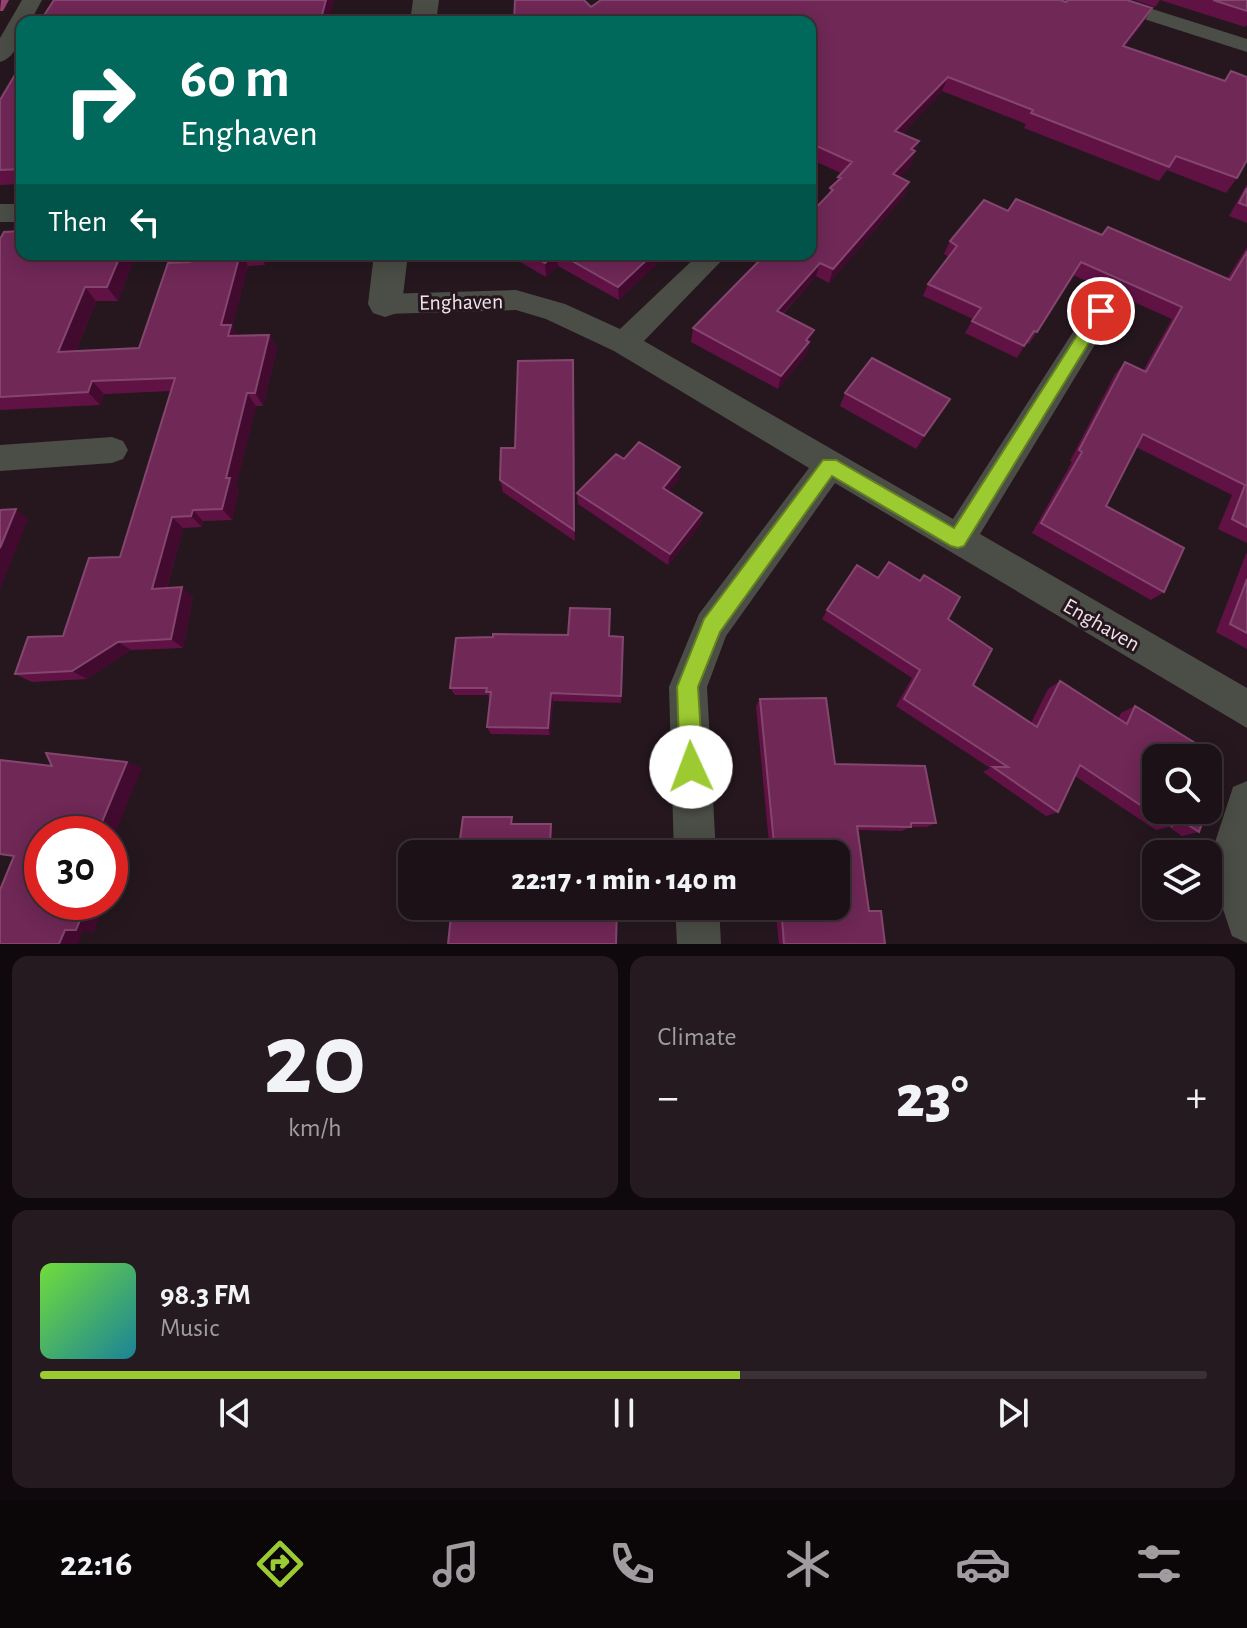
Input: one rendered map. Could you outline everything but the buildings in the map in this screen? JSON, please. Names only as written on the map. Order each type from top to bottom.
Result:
[{"type":"street","points":[[1104,0],[1247,46]]},
{"type":"street","points":[[385,304],[390,260]]},
{"type":"street","points":[[624,343],[709,260]]},
{"type":"street","name":"Enghaven","points":[[385,304],[516,300],[555,311],[624,343],[1247,709]]},
{"type":"street","points":[[958,540],[1101,311]]},
{"type":"street","points":[[0,458],[112,450]]},
{"type":"street","points":[[694,840],[688,687],[712,626],[830,465]]},
{"type":"street","points":[[1247,801],[1228,867],[1247,921]]},
{"type":"street","points":[[698,920],[699,944]]},
{"type":"waterway","points":[[0,9],[5,0]]},
{"type":"route","points":[[691,767],[688,687],[712,626],[830,465],[958,540],[1101,311]]}]
